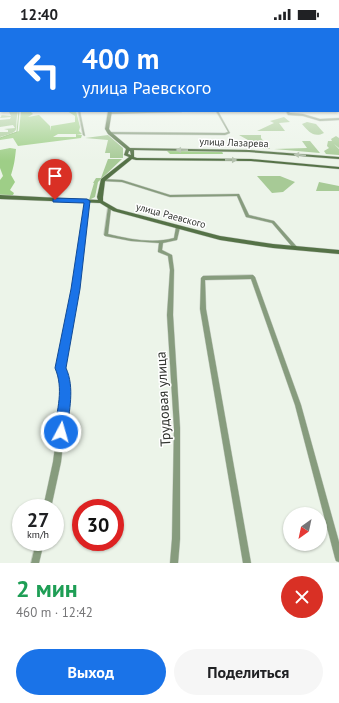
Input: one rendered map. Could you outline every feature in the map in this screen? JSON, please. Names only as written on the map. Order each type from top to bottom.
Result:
[{"type":"main road","points":[[0,197],[101,202],[100,197],[103,180],[133,156],[132,151],[109,133],[109,112]]},
{"type":"main road","points":[[120,165],[128,149]]},
{"type":"main road","name":"улица Лазарева","points":[[128,149],[249,151],[339,158]]},
{"type":"main road","points":[[126,155],[131,158]]},
{"type":"main road","name":"улица Лазарева","points":[[131,158],[251,160],[339,168]]},
{"type":"main road","name":"улица Раевского","points":[[101,202],[109,208],[236,241],[339,252]]},
{"type":"street","points":[[79,112],[84,135]]},
{"type":"street","points":[[109,133],[225,134],[229,132],[218,112]]},
{"type":"street","points":[[288,112],[289,114],[303,115],[313,119],[339,119]]},
{"type":"street","points":[[103,180],[122,181],[170,196],[238,195],[248,216],[273,222],[296,248]]},
{"type":"street","points":[[49,499],[57,462],[66,388],[65,378],[60,368],[76,289],[87,201]]},
{"type":"street","points":[[109,208],[106,235],[120,238],[161,242],[176,239],[178,227]]},
{"type":"street","name":"Трудовая улица","points":[[161,242],[160,252],[170,255],[172,270],[170,314],[177,428],[176,538],[174,563]]},
{"type":"street","points":[[247,563],[203,309],[202,278],[253,277],[298,405],[339,558]]},
{"type":"street","points":[[35,563],[38,551]]},
{"type":"green space","points":[[9,112],[18,112],[15,131],[0,137],[0,132],[8,132],[8,130],[4,129],[15,128],[13,125],[0,127],[0,120],[10,119],[11,117],[0,118],[2,115],[11,116]]},
{"type":"green space","points":[[21,112],[31,112],[33,114],[28,117],[39,115],[50,126],[50,131],[51,126],[75,122],[75,116],[69,112],[76,112],[80,127],[79,131],[82,134],[76,134],[82,135],[81,138],[18,146],[13,138],[0,140],[0,138],[19,131]],"holes":[[[58,134],[76,134],[76,137],[53,137]]]},
{"type":"green space","points":[[284,117],[290,122],[279,123],[285,131],[257,131],[274,123],[270,121]]},
{"type":"green space","points":[[307,122],[316,124],[324,133],[317,135],[312,133],[302,124]]},
{"type":"green space","points":[[108,135],[123,148],[123,158],[110,158],[110,153],[105,153],[108,140],[85,138]]},
{"type":"green space","points":[[239,135],[261,135],[261,138],[270,149],[262,148]]},
{"type":"green space","points":[[336,136],[339,138],[339,148],[334,144],[339,149],[339,155],[326,154],[324,151],[329,148],[327,146],[328,141],[332,141],[331,139]]},
{"type":"green space","points":[[302,141],[310,141],[320,153],[274,149],[307,148]]},
{"type":"green space","points":[[10,148],[16,149],[11,175],[15,182],[10,190],[14,193],[13,195],[0,195],[0,180],[3,176],[0,168],[0,150]]},
{"type":"green space","points":[[167,151],[222,151],[223,154],[170,154]]},
{"type":"green space","points":[[108,159],[122,159],[98,182],[95,197],[89,200],[93,183],[96,178],[101,178]]},
{"type":"green space","points":[[257,176],[280,176],[295,182],[283,192],[272,193]]},
{"type":"green space","points":[[319,182],[339,186],[339,191],[316,191]]},
{"type":"waterway","points":[[0,138],[17,132],[19,112]]},
{"type":"route","points":[[55,200],[87,201],[76,289],[60,368],[65,378],[66,388],[61,432]]}]
